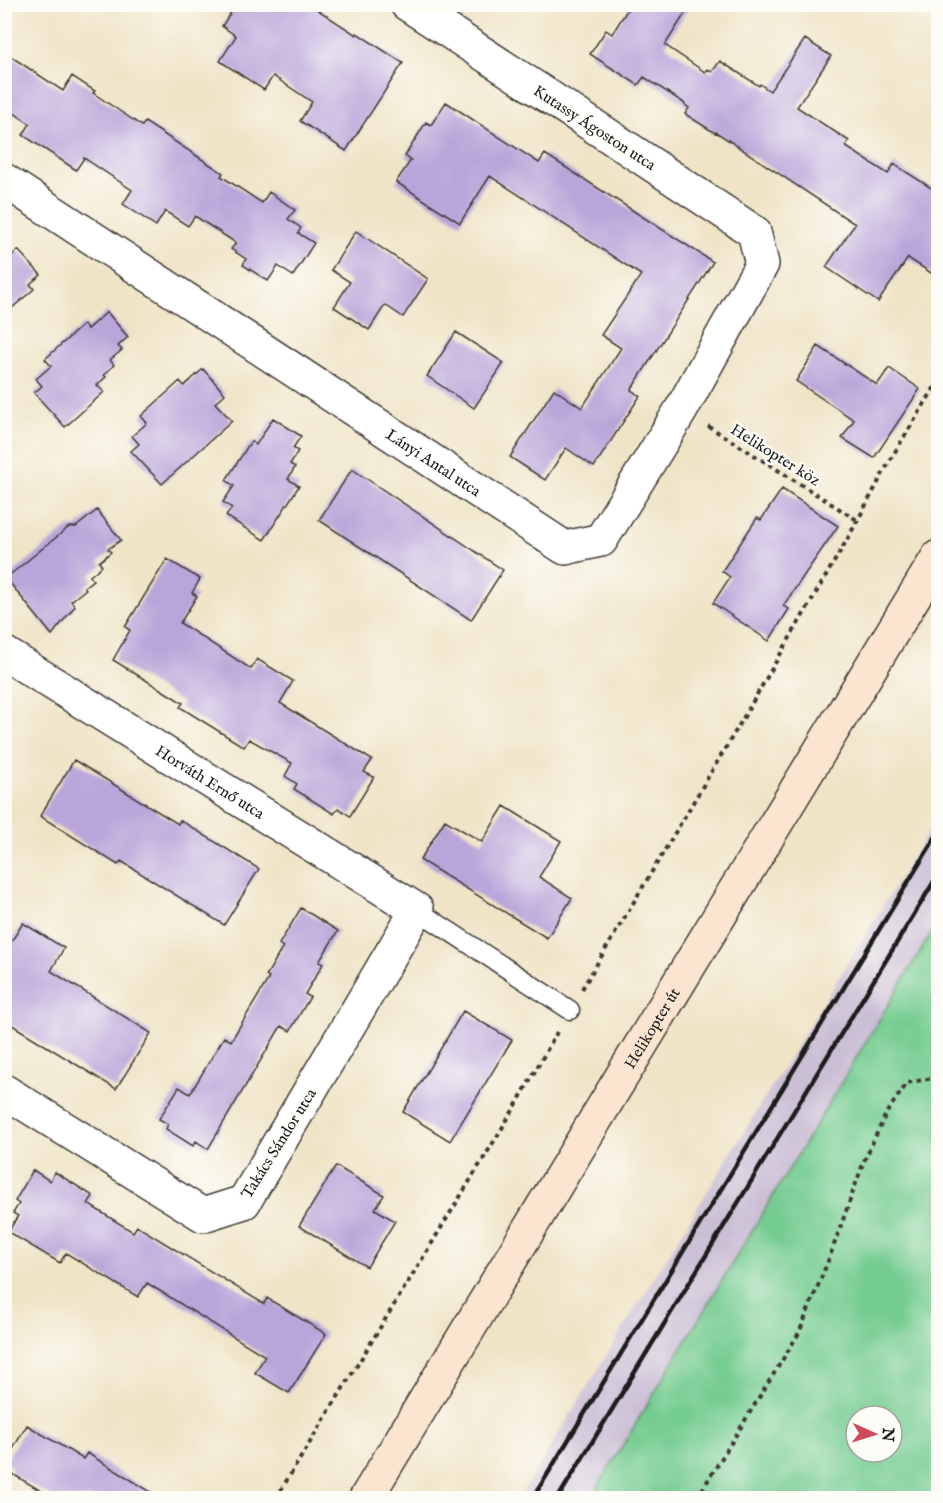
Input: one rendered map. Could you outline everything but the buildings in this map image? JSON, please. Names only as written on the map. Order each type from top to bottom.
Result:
[{"type":"street","name":"Kutassy Ágoston utca","points":[[406,4],[754,232],[762,264]]},
{"type":"street","name":"Lányi Antal utca","points":[[4,180],[565,548],[601,540],[681,410],[762,264]]},
{"type":"street","name":"Helikopter út","points":[[366,1498],[939,557]]},
{"type":"street","name":"Horváth Ernő utca","points":[[4,653],[417,910]]},
{"type":"street","name":"Takács Sándor utca","points":[[4,1091],[203,1215],[244,1202],[417,910]]},
{"type":"lane","points":[[417,910],[570,1010]]},
{"type":"path","points":[[276,1498],[515,1107],[858,520],[893,455],[939,382]]},
{"type":"path","name":"Helikopter köz","points":[[681,410],[858,520]]},
{"type":"path","points":[[697,1498],[799,1333],[864,1161],[887,1112],[907,1083],[939,1077]]},
{"type":"path","points":[[936,1498],[939,1494]]},
{"type":"shaded area","points":[[938,816],[938,922],[591,1498],[519,1498]]},
{"type":"green space","points":[[938,922],[938,1498],[591,1498]]},
{"type":"railway","points":[[533,1498],[938,833]]},
{"type":"railway","points":[[558,1498],[938,875]]}]
